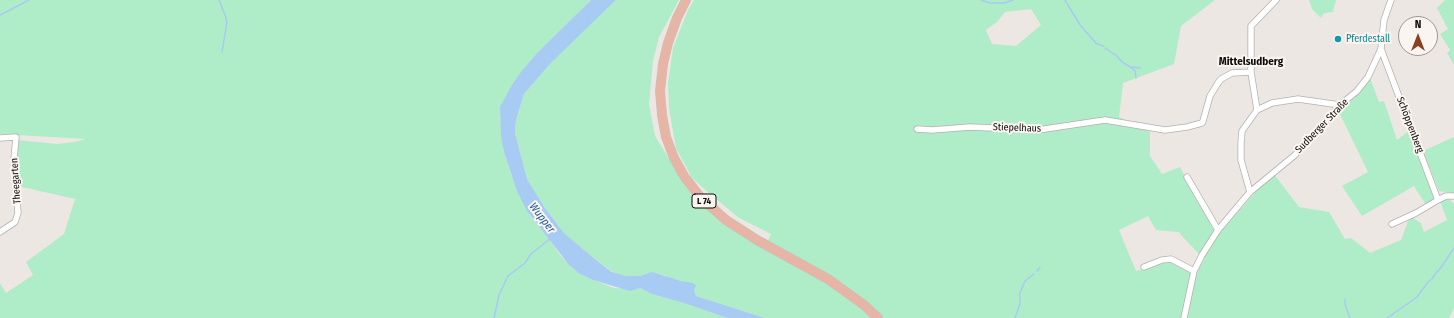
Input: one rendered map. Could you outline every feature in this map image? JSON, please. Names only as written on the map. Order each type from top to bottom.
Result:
[{"type":"main road","name":"L 74","points":[[685,3],[671,32],[665,53],[660,91],[666,137],[674,158],[684,176],[701,198],[718,214],[757,240],[828,279],[878,318]]},
{"type":"street","points":[[1257,110],[1251,72],[1250,26],[1276,0]]},
{"type":"street","name":"Sudberger Straße","points":[[1184,318],[1194,272],[1202,255],[1218,230],[1250,192],[1295,155],[1340,105],[1357,91],[1368,76],[1381,49],[1384,20],[1391,0]]},
{"type":"street","name":"Schöppenberg","points":[[1381,49],[1438,200]]},
{"type":"street","name":"Stiepelhaus","points":[[917,129],[932,130],[970,127],[1038,130],[1105,120],[1165,130],[1187,127],[1202,123],[1210,96],[1221,79],[1232,73],[1251,72]]},
{"type":"street","points":[[1250,192],[1241,160],[1242,131],[1257,110],[1272,103],[1298,99],[1340,105]]},
{"type":"street","name":"Theegarten","points":[[0,138],[16,137],[14,159],[18,214],[15,222],[0,232]]},
{"type":"street","points":[[1187,177],[1218,230]]},
{"type":"street","points":[[1392,224],[1416,213],[1446,196],[1454,196]]},
{"type":"street","points":[[1144,267],[1162,260],[1171,259],[1194,272]]},
{"type":"green space","points":[[0,0],[591,0],[538,52],[513,83],[500,117],[504,152],[511,174],[531,217],[560,255],[580,274],[614,288],[640,288],[652,294],[727,318],[0,318],[0,283],[6,293],[33,275],[26,262],[64,234],[75,199],[18,186],[17,140],[57,144],[86,139],[0,134]]},
{"type":"green space","points":[[616,0],[679,0],[659,37],[653,61],[649,104],[655,136],[681,178],[764,248],[771,234],[739,218],[692,178],[676,148],[669,109],[668,83],[673,48],[688,10],[694,0],[1215,0],[1181,26],[1174,64],[1123,83],[1119,117],[1150,132],[1150,156],[1162,174],[1180,167],[1217,236],[1259,188],[1274,174],[1299,207],[1329,212],[1345,239],[1351,238],[1370,253],[1401,240],[1410,216],[1421,223],[1424,232],[1447,220],[1440,201],[1449,199],[1454,204],[1454,308],[1449,318],[765,318],[696,296],[694,290],[685,282],[669,278],[664,275],[646,274],[640,276],[626,276],[616,274],[596,260],[564,233],[545,208],[527,179],[515,133],[516,120],[524,94],[550,64]],"holes":[[[1031,9],[1041,25],[1016,46],[992,44],[986,30],[997,22],[1005,12]],[[1148,216],[1156,230],[1179,232],[1199,254],[1205,258],[1195,275],[1169,261],[1136,271],[1119,230]]]},
{"type":"green space","points":[[1309,0],[1336,0],[1333,12],[1324,13],[1321,18],[1312,9]]},
{"type":"green space","points":[[1445,0],[1454,0],[1454,65],[1447,53],[1450,50],[1440,34],[1448,29],[1437,8]]},
{"type":"green space","points":[[1370,78],[1379,102],[1384,101],[1397,140],[1410,130],[1436,199],[1426,205],[1414,186],[1362,216],[1342,186],[1368,172],[1339,112],[1360,92]]},
{"type":"green space","points":[[1454,137],[1454,193],[1439,191],[1423,151]]},
{"type":"water","name":"Wupper","points":[[591,0],[616,0],[550,64],[524,94],[516,120],[515,133],[527,179],[545,208],[564,233],[612,272],[626,276],[640,276],[652,272],[692,283],[696,285],[694,290],[696,296],[765,318],[727,318],[652,294],[640,288],[630,291],[593,280],[580,274],[569,265],[527,211],[517,191],[504,152],[501,136],[500,107],[513,83],[538,52]]},
{"type":"waterway","points":[[0,15],[29,0]]},
{"type":"waterway","points":[[219,0],[227,22],[222,52]]},
{"type":"waterway","points":[[981,0],[990,3],[1004,3],[1013,0]]},
{"type":"waterway","points":[[1065,0],[1080,25],[1096,43],[1103,46]]},
{"type":"waterway","points":[[1105,48],[1132,68],[1135,71],[1136,78]]},
{"type":"waterway","points":[[1132,67],[1140,68]]},
{"type":"waterway","name":"Wupper","points":[[494,318],[499,295],[508,276],[525,263],[531,254],[551,238]]},
{"type":"waterway","points":[[1387,318],[1417,297],[1440,269],[1454,248]]},
{"type":"waterway","points":[[1037,271],[1040,267]]},
{"type":"waterway","points":[[1015,318],[1020,304],[1020,293],[1025,281],[1034,274]]},
{"type":"waterway","points":[[1345,299],[1345,304],[1350,318]]},
{"type":"place","name":"Pferdestall","points":[[1338,39]]},
{"type":"district","name":"Mittelsudberg","points":[[1251,62]]}]
